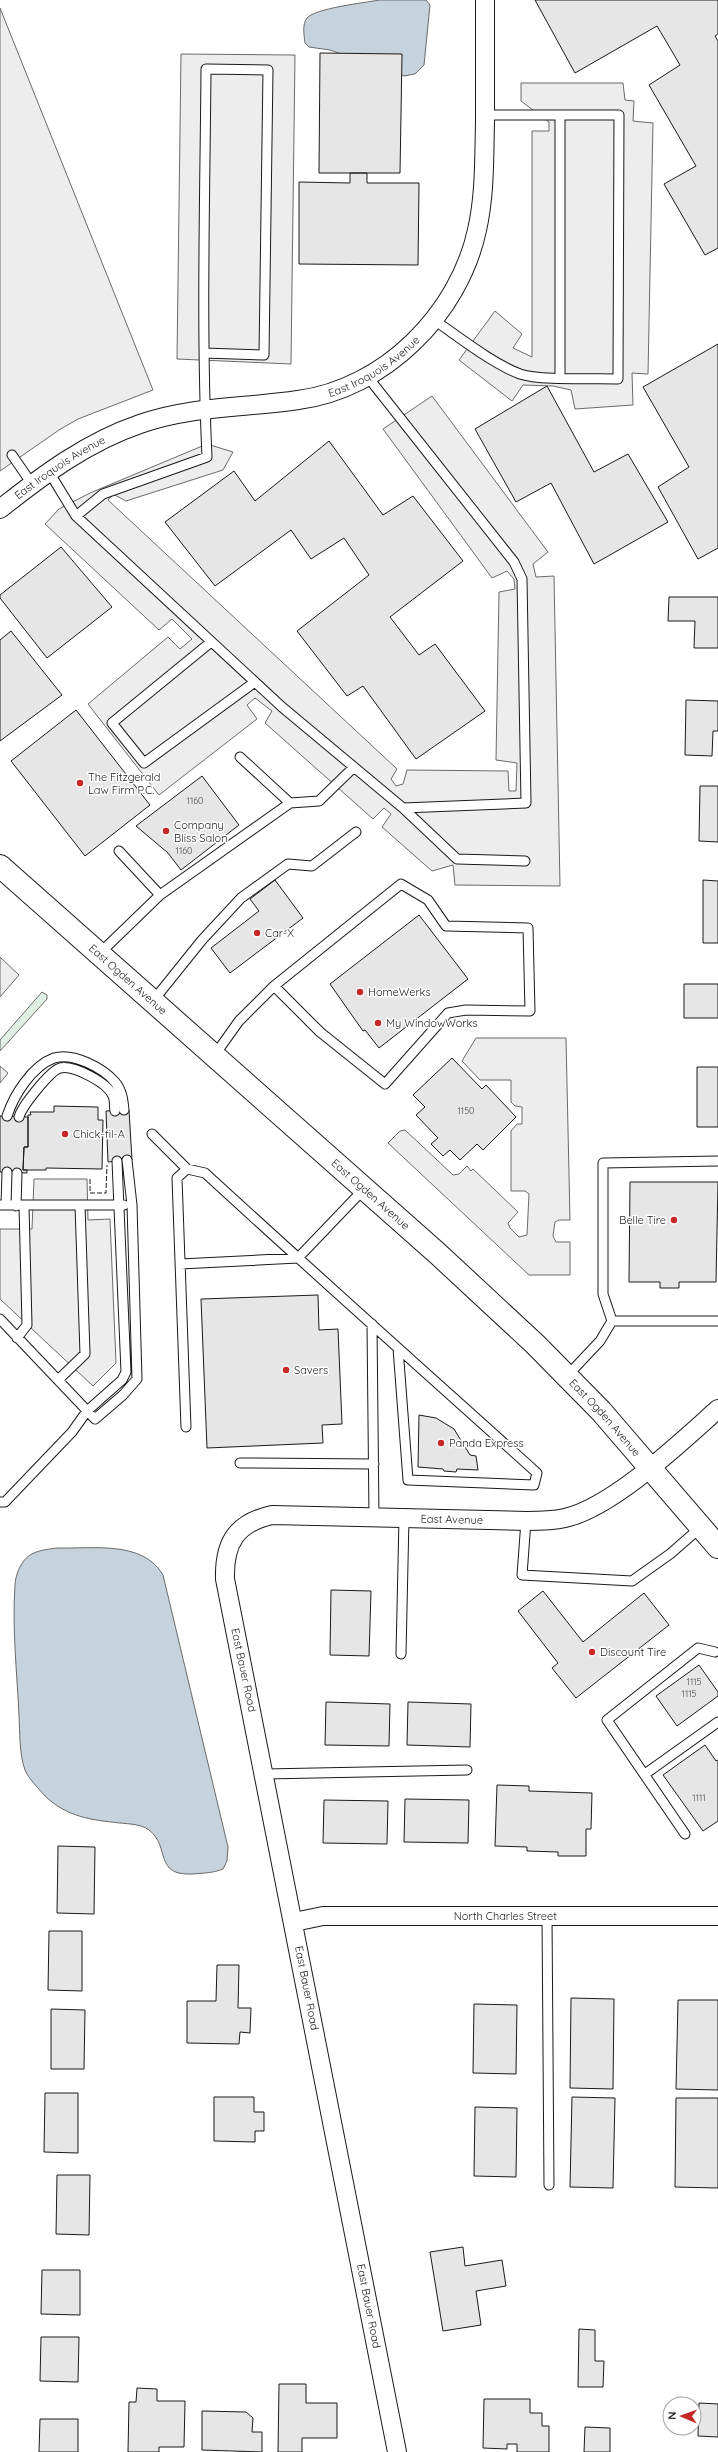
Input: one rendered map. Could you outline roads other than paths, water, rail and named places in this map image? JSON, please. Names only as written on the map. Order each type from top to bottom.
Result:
[{"type":"main road","name":"East Ogden Avenue","points":[[0,866],[364,1188],[448,1264],[567,1376],[650,1467],[718,1547]]},
{"type":"street","name":"East Iroquois Avenue","points":[[0,509],[49,472],[102,439],[141,424],[181,412],[300,400],[332,392],[367,376],[390,362],[416,340],[434,320],[452,294],[468,261],[477,231],[482,205],[485,115],[485,0]]},
{"type":"street","name":"East Avenue","points":[[241,1528],[254,1519],[272,1515],[526,1521],[566,1518],[605,1500],[650,1467],[718,1408]]},
{"type":"street","name":"East Bauer Road","points":[[241,1528],[233,1538],[224,1558],[225,1579],[265,1774],[397,2452]]},
{"type":"street","name":"North Charles Street","points":[[294,1922],[323,1916],[718,1916]]},
{"type":"lane","points":[[76,516],[103,494],[207,457],[203,410],[206,69],[268,70],[264,355],[204,353]]},
{"type":"lane","points":[[434,320],[483,353],[520,374],[618,379],[619,115],[485,115]]},
{"type":"lane","points":[[560,115],[560,377]]},
{"type":"lane","points":[[367,376],[514,562],[522,579],[526,803],[403,808]]},
{"type":"lane","points":[[12,455],[32,484]]},
{"type":"lane","points":[[49,472],[76,516],[255,682],[403,808],[457,859],[525,860]]},
{"type":"lane","points":[[211,642],[112,723],[144,763],[255,682]]},
{"type":"lane","points":[[240,757],[290,803]]},
{"type":"lane","points":[[99,954],[160,895],[290,803],[319,801],[354,767]]},
{"type":"lane","points":[[153,1001],[202,940],[241,898],[288,864],[312,866],[356,832]]},
{"type":"lane","points":[[119,851],[160,895]]},
{"type":"lane","points":[[214,1056],[239,1021],[274,986],[401,884],[428,900],[446,926],[528,928],[530,1011],[466,1010],[448,1014],[385,1084],[320,1032],[274,986]]},
{"type":"lane","points":[[7,1116],[14,1098],[32,1075],[46,1063],[55,1058],[68,1057],[84,1062],[115,1082],[123,1094],[124,1110]]},
{"type":"lane","points":[[19,1117],[24,1106],[52,1073],[58,1068],[66,1067],[74,1068],[109,1090],[113,1096],[115,1111]]},
{"type":"lane","points":[[152,1134],[187,1169],[205,1172],[298,1258],[537,1473],[534,1485],[408,1480],[398,1348]]},
{"type":"lane","points":[[0,1319],[95,1418],[123,1395],[137,1379],[132,1205],[127,1160]]},
{"type":"lane","points":[[0,1502],[5,1502],[72,1432],[87,1411],[122,1380],[126,1372],[117,1161]]},
{"type":"lane","points":[[567,1376],[600,1342],[612,1321],[603,1294],[603,1163],[718,1161]]},
{"type":"lane","points":[[186,1426],[177,1178],[187,1169]]},
{"type":"lane","points":[[7,1172],[3,1205],[132,1205]]},
{"type":"lane","points":[[17,1173],[27,1325],[18,1338]]},
{"type":"lane","points":[[180,1264],[298,1258],[364,1188]]},
{"type":"lane","points":[[58,1380],[85,1354],[80,1205]]},
{"type":"lane","points":[[612,1321],[718,1321]]},
{"type":"lane","points":[[372,1324],[374,1518]]},
{"type":"lane","points":[[240,1463],[374,1464]]},
{"type":"lane","points":[[401,1654],[404,1518]]},
{"type":"lane","points":[[526,1521],[522,1575],[632,1581],[670,1554],[701,1527]]},
{"type":"lane","points":[[685,1834],[607,1720],[698,1648],[717,1653]]},
{"type":"lane","points":[[644,1774],[718,1722]]},
{"type":"lane","points":[[265,1774],[466,1770]]},
{"type":"lane","points":[[547,1916],[549,2186]]},
{"type":"place","name":"The Fitzgerald Law Firm P.C.","points":[[80,783]]},
{"type":"place","name":"Company Bliss Salon","points":[[166,831]]},
{"type":"place","name":"Car-X","points":[[257,933]]},
{"type":"place","name":"HomeWerks","points":[[360,992]]},
{"type":"place","name":"My WindowWorks","points":[[378,1023]]},
{"type":"place","name":"Chick-fil-A","points":[[65,1134]]},
{"type":"place","name":"Belle Tire","points":[[674,1220]]},
{"type":"place","name":"Savers","points":[[286,1370]]},
{"type":"place","name":"Panda Express","points":[[441,1443]]},
{"type":"place","name":"Discount Tire","points":[[592,1652]]}]
